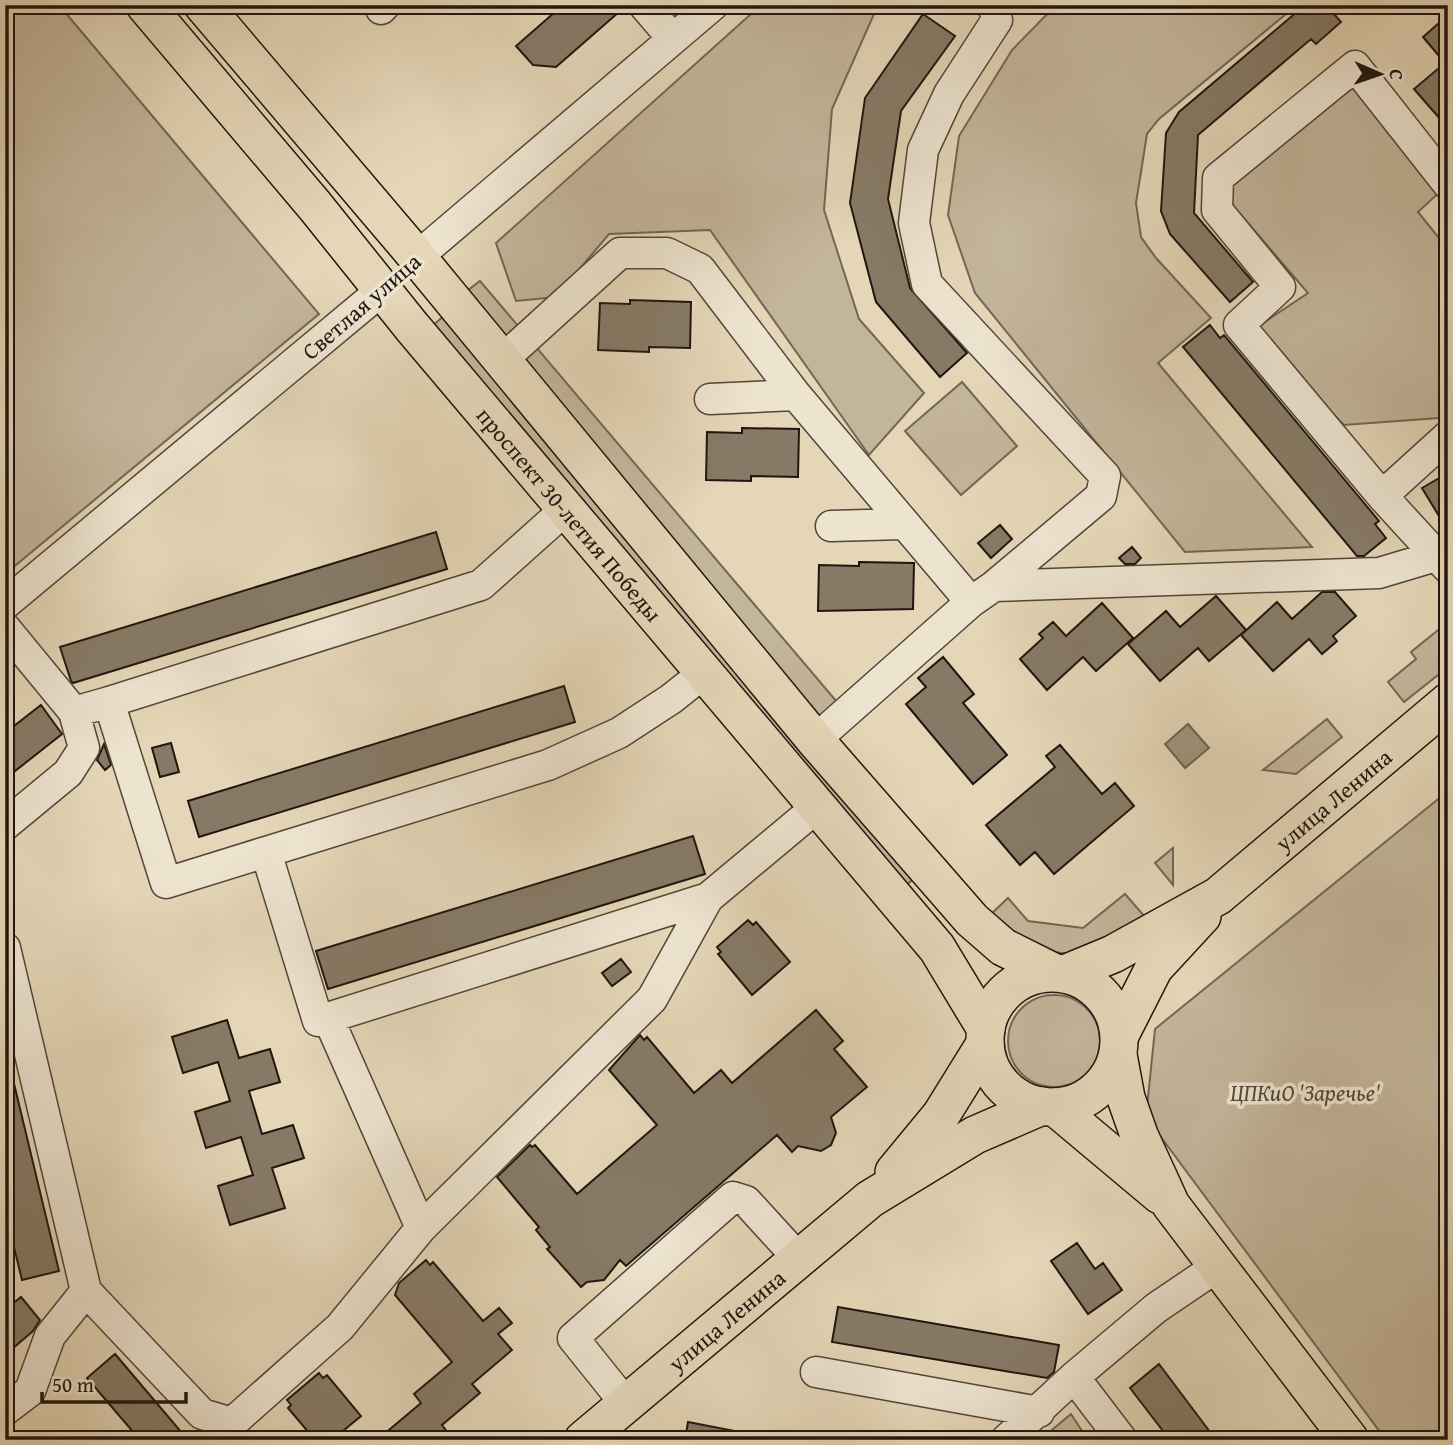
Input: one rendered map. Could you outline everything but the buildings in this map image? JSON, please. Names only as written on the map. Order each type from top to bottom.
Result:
[{"type":"main road","name":"проспект 30-летия Победы","points":[[145,5],[937,948],[985,1037]]},
{"type":"main road","name":"проспект 30-летия Победы","points":[[203,5],[416,257],[815,740],[972,920],[1003,947],[1060,973]]},
{"type":"main road","name":"Светлая улица","points":[[382,290],[416,257]]},
{"type":"main road","name":"улица Ленина","points":[[1119,1045],[1154,968],[1186,936],[1218,896],[1448,702]]},
{"type":"main road","name":"улица Ленина","points":[[1060,973],[1113,954],[1218,896]]},
{"type":"main road","points":[[1171,1205],[1049,1107],[1020,1099],[1003,1085],[990,1066],[985,1037],[993,1007],[1009,988],[1029,976],[1060,973],[1087,981],[1104,995],[1115,1014],[1126,1098],[1139,1135],[1171,1205],[1350,1440]]},
{"type":"main road","name":"улица Ленина","points":[[870,1199],[941,1115],[985,1037]]},
{"type":"main road","points":[[1049,1107],[1077,1102],[1096,1092],[1110,1075],[1119,1045]]},
{"type":"main road","name":"улица Ленина","points":[[583,1440],[870,1199],[975,1135],[1049,1107]]},
{"type":"street","points":[[644,5],[673,39]]},
{"type":"street","name":"Светлая улица","points":[[416,257],[713,5]]},
{"type":"street","points":[[815,740],[1101,496],[1105,476],[927,284],[914,223],[923,150],[948,94],[997,20],[993,5]]},
{"type":"street","points":[[1442,562],[1382,496],[1239,325],[1280,287],[1216,210],[1218,178],[1354,66],[1448,184]]},
{"type":"street","points":[[1448,195],[1444,200],[1448,204]]},
{"type":"street","points":[[501,361],[620,253],[667,253],[700,270],[796,395],[903,524],[983,594],[1379,573],[1442,562]]},
{"type":"street","name":"Светлая улица","points":[[5,604],[382,290]]},
{"type":"street","points":[[710,399],[796,395]]},
{"type":"street","points":[[1382,496],[1448,436]]},
{"type":"street","points":[[74,712],[481,585],[566,509]]},
{"type":"street","points":[[831,526],[903,524]]},
{"type":"street","points":[[5,628],[74,712],[84,748],[68,773],[5,825]]},
{"type":"street","points":[[109,702],[166,883],[548,765],[619,733],[671,699],[705,672]]},
{"type":"street","points":[[5,948],[17,1055],[86,1291],[202,1414],[232,1431],[340,1327],[421,1228],[652,999],[708,898],[817,807]]},
{"type":"street","points":[[266,852],[317,1021],[329,1020],[708,898]]},
{"type":"street","points":[[329,1020],[421,1228]]},
{"type":"street","points":[[626,1404],[573,1338],[733,1197],[746,1201],[799,1259]]},
{"type":"street","points":[[1006,1440],[1074,1377],[1156,1308],[1218,1266]]},
{"type":"street","points":[[5,1410],[30,1391],[50,1336],[86,1291]]},
{"type":"street","points":[[816,1372],[1039,1412]]},
{"type":"street","points":[[1074,1377],[1122,1440]]},
{"type":"green space","points":[[5,5],[59,5],[319,314],[5,574]]},
{"type":"green space","points":[[761,5],[878,5],[832,109],[824,210],[859,319],[924,393],[869,455],[710,230],[609,234],[556,297],[516,301],[496,243]]},
{"type":"green space","points":[[1056,5],[1297,5],[1159,119],[1147,134],[1136,203],[1141,237],[1156,258],[1211,318],[1158,363],[1312,547],[1185,552],[975,293],[948,215],[959,136],[1012,50]]},
{"type":"green space","points":[[1354,78],[1444,188],[1418,212],[1448,249],[1448,411],[1439,418],[1344,425],[1251,331],[1308,293],[1230,202],[1230,184]]},
{"type":"green space","points":[[480,281],[837,702],[813,723],[458,298]]},
{"type":"green space","points":[[445,315],[917,876],[904,887],[431,327]]},
{"type":"green space","points":[[962,382],[1017,446],[961,495],[905,431]]},
{"type":"green space","points":[[1448,622],[1448,667],[1404,702],[1388,682],[1416,659],[1411,652]]},
{"type":"green space","points":[[1327,719],[1342,737],[1296,774],[1263,770]]},
{"type":"green space","name":"ЦПКиО 'Заречье'","points":[[1448,791],[1448,1440],[1386,1440],[1146,1117],[1155,1029]]},
{"type":"green space","points":[[1173,848],[1173,885],[1155,863]]},
{"type":"green space","points":[[1125,894],[1152,925],[1090,953],[1061,953],[1031,947],[989,916],[1008,898],[1028,921],[1083,928]]},
{"type":"green space","points":[[1045,995],[1063,995],[1080,1002],[1093,1015],[1100,1032],[1100,1050],[1093,1067],[1080,1080],[1063,1087],[1045,1087],[1028,1080],[1015,1067],[1008,1050],[1008,1032],[1015,1015],[1028,1002]]},
{"type":"green space","points":[[1071,1414],[1088,1440],[1040,1440]]},
{"type":"shaded area","points":[[1188,724],[1209,748],[1185,768],[1165,744]]}]
